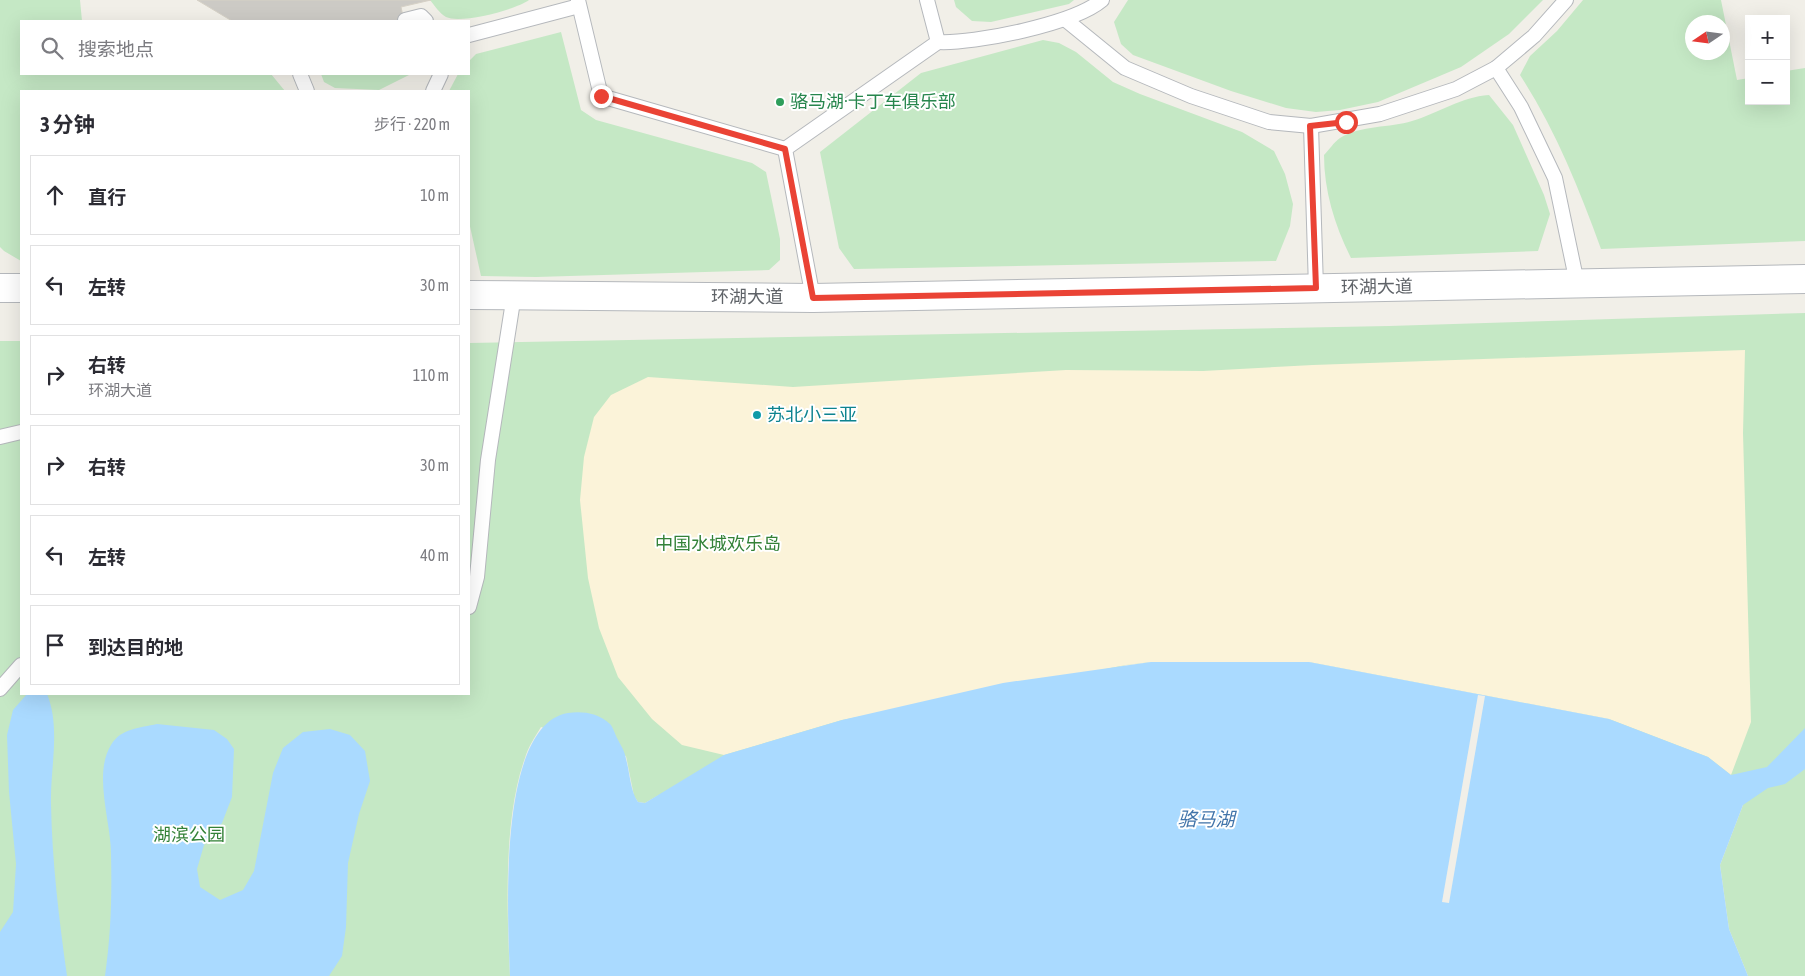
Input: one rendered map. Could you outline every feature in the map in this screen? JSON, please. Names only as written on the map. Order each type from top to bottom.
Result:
[{"type":"street","name":"环湖大道","points":[[470,294],[813,298],[1805,279]]},
{"type":"street","points":[[0,288],[20,288]]},
{"type":"lane","points":[[927,0],[938,42]]},
{"type":"lane","points":[[785,149],[938,42],[959,43],[1066,20],[1102,0]]},
{"type":"lane","points":[[1066,20],[1125,68],[1192,96],[1269,122],[1310,126],[1346,122],[1415,103],[1456,89],[1496,68],[1534,36],[1566,0]]},
{"type":"lane","points":[[470,35],[578,3],[601,96],[785,149]]},
{"type":"lane","points":[[405,20],[422,16],[425,20]]},
{"type":"lane","points":[[1496,68],[1521,107],[1555,178],[1577,283]]},
{"type":"lane","points":[[300,75],[307,90]]},
{"type":"lane","points":[[433,90],[440,75]]},
{"type":"lane","points":[[1310,126],[1316,288]]},
{"type":"lane","points":[[785,149],[813,298]]},
{"type":"lane","points":[[470,603],[477,577],[488,460],[514,295]]},
{"type":"lane","points":[[0,437],[20,432]]},
{"type":"lane","points":[[0,689],[20,666]]},
{"type":"green space","points":[[0,0],[80,0],[82,20],[20,20],[20,75],[272,75],[284,90],[20,90],[20,260],[0,247]]},
{"type":"green space","points":[[430,0],[529,0],[501,12],[453,19],[439,12]]},
{"type":"green space","points":[[954,0],[1074,0],[1069,4],[991,22],[972,21],[956,7]]},
{"type":"green space","points":[[1128,0],[1543,0],[1509,34],[1461,67],[1378,102],[1340,110],[1316,112],[1286,108],[1231,91],[1133,55],[1121,44],[1114,22]]},
{"type":"green space","points":[[1583,0],[1721,0],[1724,15],[1685,15],[1685,60],[1730,60],[1730,45],[1737,80],[1745,79],[1745,105],[1790,105],[1790,70],[1805,68],[1805,241],[1601,249],[1565,159],[1533,95],[1520,75],[1530,56],[1557,31]]},
{"type":"green space","points":[[561,32],[581,110],[596,120],[752,163],[766,172],[780,239],[780,260],[769,270],[536,277],[481,276],[470,226],[470,90],[450,90],[457,75],[470,75],[470,60],[476,54]]},
{"type":"green space","points":[[1043,40],[1059,43],[1076,52],[1113,82],[1242,132],[1274,151],[1285,174],[1293,204],[1290,226],[1276,261],[854,269],[839,248],[820,152],[921,73]]},
{"type":"green space","points":[[321,75],[409,75],[379,90],[335,88],[324,82]]},
{"type":"green space","points":[[1489,95],[1513,125],[1544,195],[1550,214],[1538,251],[1351,258],[1340,233],[1328,195],[1324,155],[1340,138],[1348,134],[1412,121],[1459,102]]},
{"type":"green space","name":"中国水城欢乐岛","points":[[1805,313],[1805,976],[1748,976],[1729,929],[1720,865],[1743,805],[1609,719],[1309,662],[1151,662],[1126,665],[657,796],[645,803],[638,802],[634,796],[626,756],[541,727],[526,754],[513,808],[508,866],[510,976],[0,976],[0,341],[20,341],[20,695],[470,695],[470,343],[1389,326]]},
{"type":"sand","name":"中国水城欢乐岛","points":[[1745,350],[1743,433],[1751,722],[1731,775],[1708,757],[1609,719],[1309,662],[1151,662],[1126,665],[842,720],[724,755],[682,745],[652,719],[618,677],[599,628],[588,578],[580,500],[584,457],[594,417],[611,395],[648,377],[793,387],[1066,370],[1203,371],[1313,365]]},
{"type":"water","name":"骆马湖","points":[[1151,662],[1309,662],[1609,719],[1708,757],[1731,775],[1767,767],[1805,728],[1805,769],[1785,784],[1768,788],[1743,805],[1720,865],[1729,929],[1748,976],[510,976],[508,872],[511,828],[517,787],[528,751],[545,725],[568,713],[590,714],[600,717],[610,724],[625,753],[635,797],[638,802],[645,803],[724,755],[842,720],[1003,683]]},
{"type":"water","points":[[26,695],[47,695],[51,707],[54,734],[51,790],[53,847],[56,890],[67,976],[0,976],[0,932],[13,912],[16,864],[9,792],[7,735],[13,710]]},
{"type":"water","points":[[157,724],[214,730],[227,739],[234,749],[232,797],[222,823],[204,845],[197,869],[200,887],[220,900],[243,890],[254,871],[273,773],[283,748],[303,732],[330,729],[350,735],[365,751],[370,781],[359,814],[348,863],[346,927],[342,956],[329,976],[105,976],[110,930],[111,854],[104,798],[103,770],[106,757],[115,739],[125,732]]},
{"type":"pier","points":[[1478,695],[1485,696],[1449,903],[1442,902]]},
{"type":"building","points":[[197,0],[431,0],[401,7],[404,20],[230,20]]},
{"type":"place","name":"骆马湖·卡丁车俱乐部","points":[[780,102]]},
{"type":"place","name":"苏北小三亚","points":[[757,415]]},
{"type":"route","points":[[601,96],[785,149],[813,298],[1316,288],[1310,126],[1346,122]]},
{"type":"park label","name":"湖滨公园","points":[[189,835]]}]
